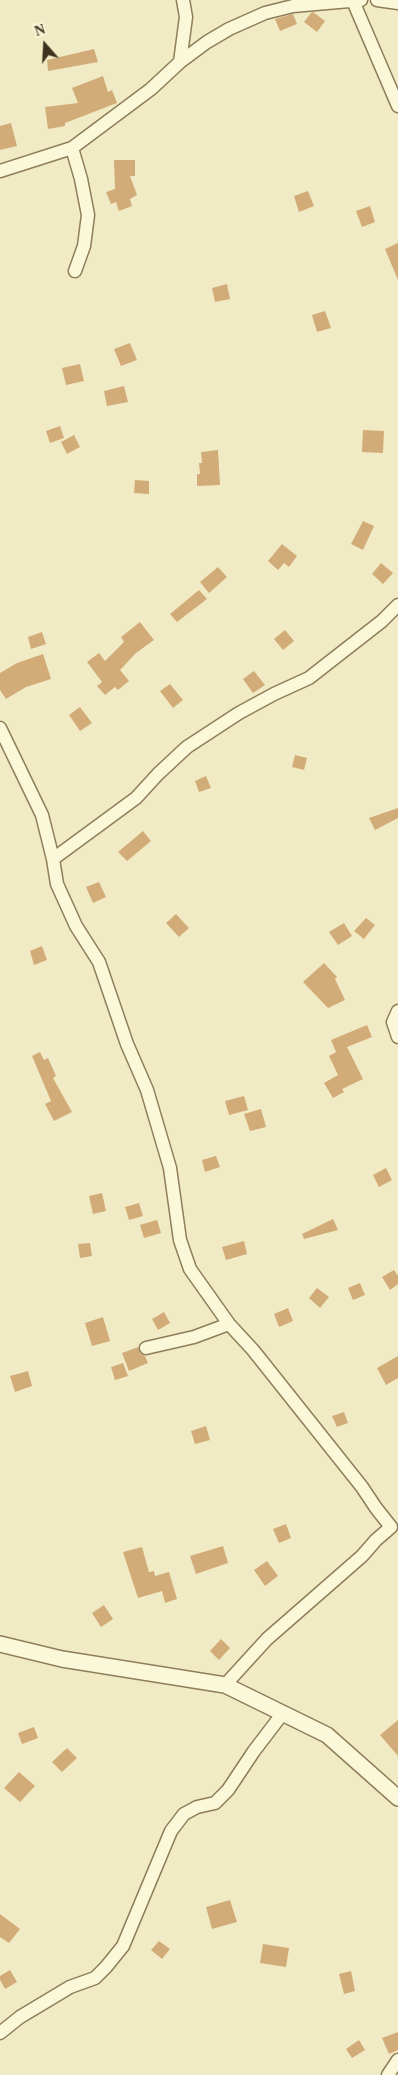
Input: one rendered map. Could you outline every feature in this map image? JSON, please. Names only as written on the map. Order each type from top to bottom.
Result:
[{"type":"street","points":[[180,62],[186,17],[183,0]]},
{"type":"street","points":[[0,172],[72,148],[151,89],[180,62],[206,42],[265,12],[293,6],[357,0],[398,106]]},
{"type":"street","points":[[377,0],[398,3]]},
{"type":"street","points":[[72,148],[88,214],[84,246],[75,271]]},
{"type":"street","points":[[53,859],[136,798],[187,747],[239,713],[309,678],[382,622],[398,605]]},
{"type":"street","points":[[0,728],[42,815],[57,884],[76,926],[98,962],[127,1044],[147,1090],[170,1168],[180,1240],[190,1269],[229,1324],[265,1365],[395,1524],[376,1540],[362,1556],[267,1639],[225,1685]]},
{"type":"street","points":[[398,1011],[393,1022],[398,1036]]},
{"type":"street","points":[[146,1348],[194,1337],[229,1324]]},
{"type":"street","points":[[0,1644],[62,1659],[225,1685],[327,1735],[398,1798]]},
{"type":"street","points":[[0,2033],[20,2017],[70,1987],[94,1978],[106,1968],[123,1946],[171,1832],[184,1814],[197,1807],[215,1803],[228,1790],[254,1751],[283,1713]]},
{"type":"street","points":[[388,2075],[398,2060]]},
{"type":"building","points":[[313,12],[325,21],[317,32],[304,22]]},
{"type":"building","points":[[293,14],[297,24],[280,31],[275,19]]},
{"type":"building","points":[[94,49],[98,62],[48,71],[47,60]]},
{"type":"building","points":[[103,76],[108,92],[112,90],[117,103],[65,123],[65,126],[48,129],[45,107],[78,103],[72,88]]},
{"type":"building","points":[[11,123],[17,146],[0,150],[0,126]]},
{"type":"building","points":[[114,160],[135,160],[135,176],[130,176],[137,195],[130,199],[132,206],[119,211],[116,202],[111,204],[106,192],[115,189]]},
{"type":"building","points":[[308,191],[314,206],[299,212],[294,196]]},
{"type":"building","points":[[370,206],[375,222],[362,227],[356,211]]},
{"type":"building","points":[[398,243],[398,280],[385,249]]},
{"type":"building","points":[[227,284],[230,299],[215,302],[212,288]]},
{"type":"building","points":[[325,311],[331,328],[317,332],[312,315]]},
{"type":"building","points":[[130,343],[137,360],[121,366],[114,349]]},
{"type":"building","points":[[80,364],[84,381],[66,385],[62,368]]},
{"type":"building","points":[[124,386],[128,402],[107,406],[104,391]]},
{"type":"building","points":[[60,426],[64,438],[50,443],[46,431]]},
{"type":"building","points":[[363,430],[384,431],[383,453],[362,452]]},
{"type":"building","points":[[74,435],[80,447],[67,454],[61,442]]},
{"type":"building","points":[[218,450],[220,485],[197,486],[197,474],[200,474],[199,463],[202,463],[201,452]]},
{"type":"building","points":[[135,480],[149,481],[149,494],[134,493]]},
{"type":"building","points":[[363,521],[374,526],[363,550],[351,544]]},
{"type":"building","points":[[282,544],[297,556],[289,567],[284,563],[278,570],[268,561]]},
{"type":"building","points":[[381,563],[393,573],[383,584],[372,574]]},
{"type":"building","points":[[218,567],[227,577],[209,593],[200,582]]},
{"type":"building","points":[[199,590],[207,599],[177,622],[170,614]]},
{"type":"building","points":[[140,622],[154,640],[136,653],[120,670],[129,681],[118,690],[115,687],[105,695],[97,686],[102,682],[87,662],[99,653],[105,661],[124,642],[121,637]]},
{"type":"building","points":[[285,630],[294,641],[283,650],[274,639]]},
{"type":"building","points":[[42,632],[46,644],[31,649],[28,637]]},
{"type":"building","points":[[43,654],[51,679],[26,687],[6,699],[0,690],[0,673],[17,663]]},
{"type":"building","points":[[254,671],[265,685],[253,693],[243,679]]},
{"type":"building","points":[[170,684],[183,700],[173,708],[160,691]]},
{"type":"building","points":[[80,707],[92,723],[80,731],[69,715]]},
{"type":"building","points":[[295,755],[307,758],[304,770],[292,767]]},
{"type":"building","points":[[206,776],[211,788],[199,792],[195,781]]},
{"type":"building","points":[[398,808],[398,818],[375,830],[369,818]]},
{"type":"building","points":[[143,831],[151,841],[127,861],[118,852]]},
{"type":"building","points":[[99,882],[106,897],[93,903],[86,887]]},
{"type":"building","points":[[176,914],[189,928],[179,937],[166,923]]},
{"type":"building","points":[[366,918],[375,925],[364,939],[354,931]]},
{"type":"building","points":[[344,923],[352,936],[338,945],[329,932]]},
{"type":"building","points":[[42,946],[47,960],[34,965],[30,951]]},
{"type":"building","points":[[324,963],[337,977],[335,979],[345,1000],[328,1008],[303,982]]},
{"type":"building","points":[[367,1025],[372,1037],[347,1047],[363,1079],[342,1089],[344,1092],[333,1098],[324,1083],[338,1075],[329,1056],[336,1052],[331,1040]]},
{"type":"building","points":[[40,1052],[44,1060],[48,1058],[56,1076],[53,1078],[72,1112],[54,1121],[45,1104],[51,1101],[32,1056]]},
{"type":"building","points":[[244,1096],[248,1110],[229,1115],[225,1101]]},
{"type":"building","points":[[261,1109],[266,1127],[250,1131],[244,1114]]},
{"type":"building","points":[[216,1156],[220,1167],[205,1172],[202,1160]]},
{"type":"building","points":[[386,1168],[392,1180],[379,1187],[373,1175]]},
{"type":"building","points":[[102,1193],[106,1211],[93,1214],[89,1196]]},
{"type":"building","points":[[139,1203],[143,1216],[129,1220],[125,1207]]},
{"type":"building","points":[[333,1219],[338,1230],[304,1239],[302,1234]]},
{"type":"building","points":[[157,1220],[161,1233],[144,1238],[140,1225]]},
{"type":"building","points":[[244,1241],[247,1254],[226,1260],[222,1247]]},
{"type":"building","points":[[90,1243],[92,1256],[80,1258],[78,1244]]},
{"type":"building","points":[[394,1270],[398,1276],[398,1284],[390,1290],[382,1277]]},
{"type":"building","points":[[360,1283],[365,1295],[353,1300],[348,1288]]},
{"type":"building","points":[[317,1288],[329,1297],[320,1308],[309,1298]]},
{"type":"building","points":[[288,1308],[293,1321],[279,1327],[274,1314]]},
{"type":"building","points":[[164,1312],[170,1323],[158,1330],[152,1319]]},
{"type":"building","points":[[103,1317],[110,1341],[92,1346],[85,1323]]},
{"type":"building","points":[[138,1347],[148,1363],[129,1371],[122,1353]]},
{"type":"building","points":[[398,1356],[398,1378],[386,1385],[377,1368]]},
{"type":"building","points":[[123,1363],[128,1376],[115,1380],[111,1367]]},
{"type":"building","points":[[28,1371],[32,1386],[15,1392],[10,1376]]},
{"type":"building","points":[[344,1412],[348,1423],[337,1427],[332,1416]]},
{"type":"building","points":[[206,1426],[210,1440],[195,1444],[191,1431]]},
{"type":"building","points":[[286,1524],[291,1538],[279,1543],[273,1529]]},
{"type":"building","points":[[223,1546],[228,1563],[196,1574],[190,1556]]},
{"type":"building","points":[[142,1547],[149,1572],[154,1571],[155,1576],[169,1572],[177,1599],[165,1603],[162,1591],[138,1598],[123,1552]]},
{"type":"building","points":[[267,1561],[278,1576],[265,1586],[254,1570]]},
{"type":"building","points":[[104,1605],[113,1619],[101,1627],[92,1613]]},
{"type":"building","points":[[221,1639],[230,1648],[219,1660],[210,1651]]},
{"type":"building","points":[[398,1720],[398,1756],[380,1735]]},
{"type":"building","points":[[34,1727],[38,1738],[22,1744],[18,1733]]},
{"type":"building","points":[[67,1748],[77,1758],[62,1772],[52,1762]]},
{"type":"building","points":[[19,1772],[35,1786],[20,1802],[4,1788]]},
{"type":"building","points":[[230,1900],[237,1922],[212,1929],[206,1907]]},
{"type":"building","points":[[0,1914],[20,1929],[9,1943],[0,1937]]},
{"type":"building","points":[[159,1941],[170,1949],[162,1959],[151,1950]]},
{"type":"building","points":[[263,1944],[289,1948],[286,1967],[260,1963]]},
{"type":"building","points":[[10,1970],[17,1982],[5,1989],[0,1976]]},
{"type":"building","points":[[351,1971],[355,1991],[344,1994],[339,1974]]},
{"type":"building","points":[[398,2032],[398,2050],[389,2054],[382,2038]]},
{"type":"building","points":[[359,2040],[365,2050],[352,2058],[346,2049]]}]
